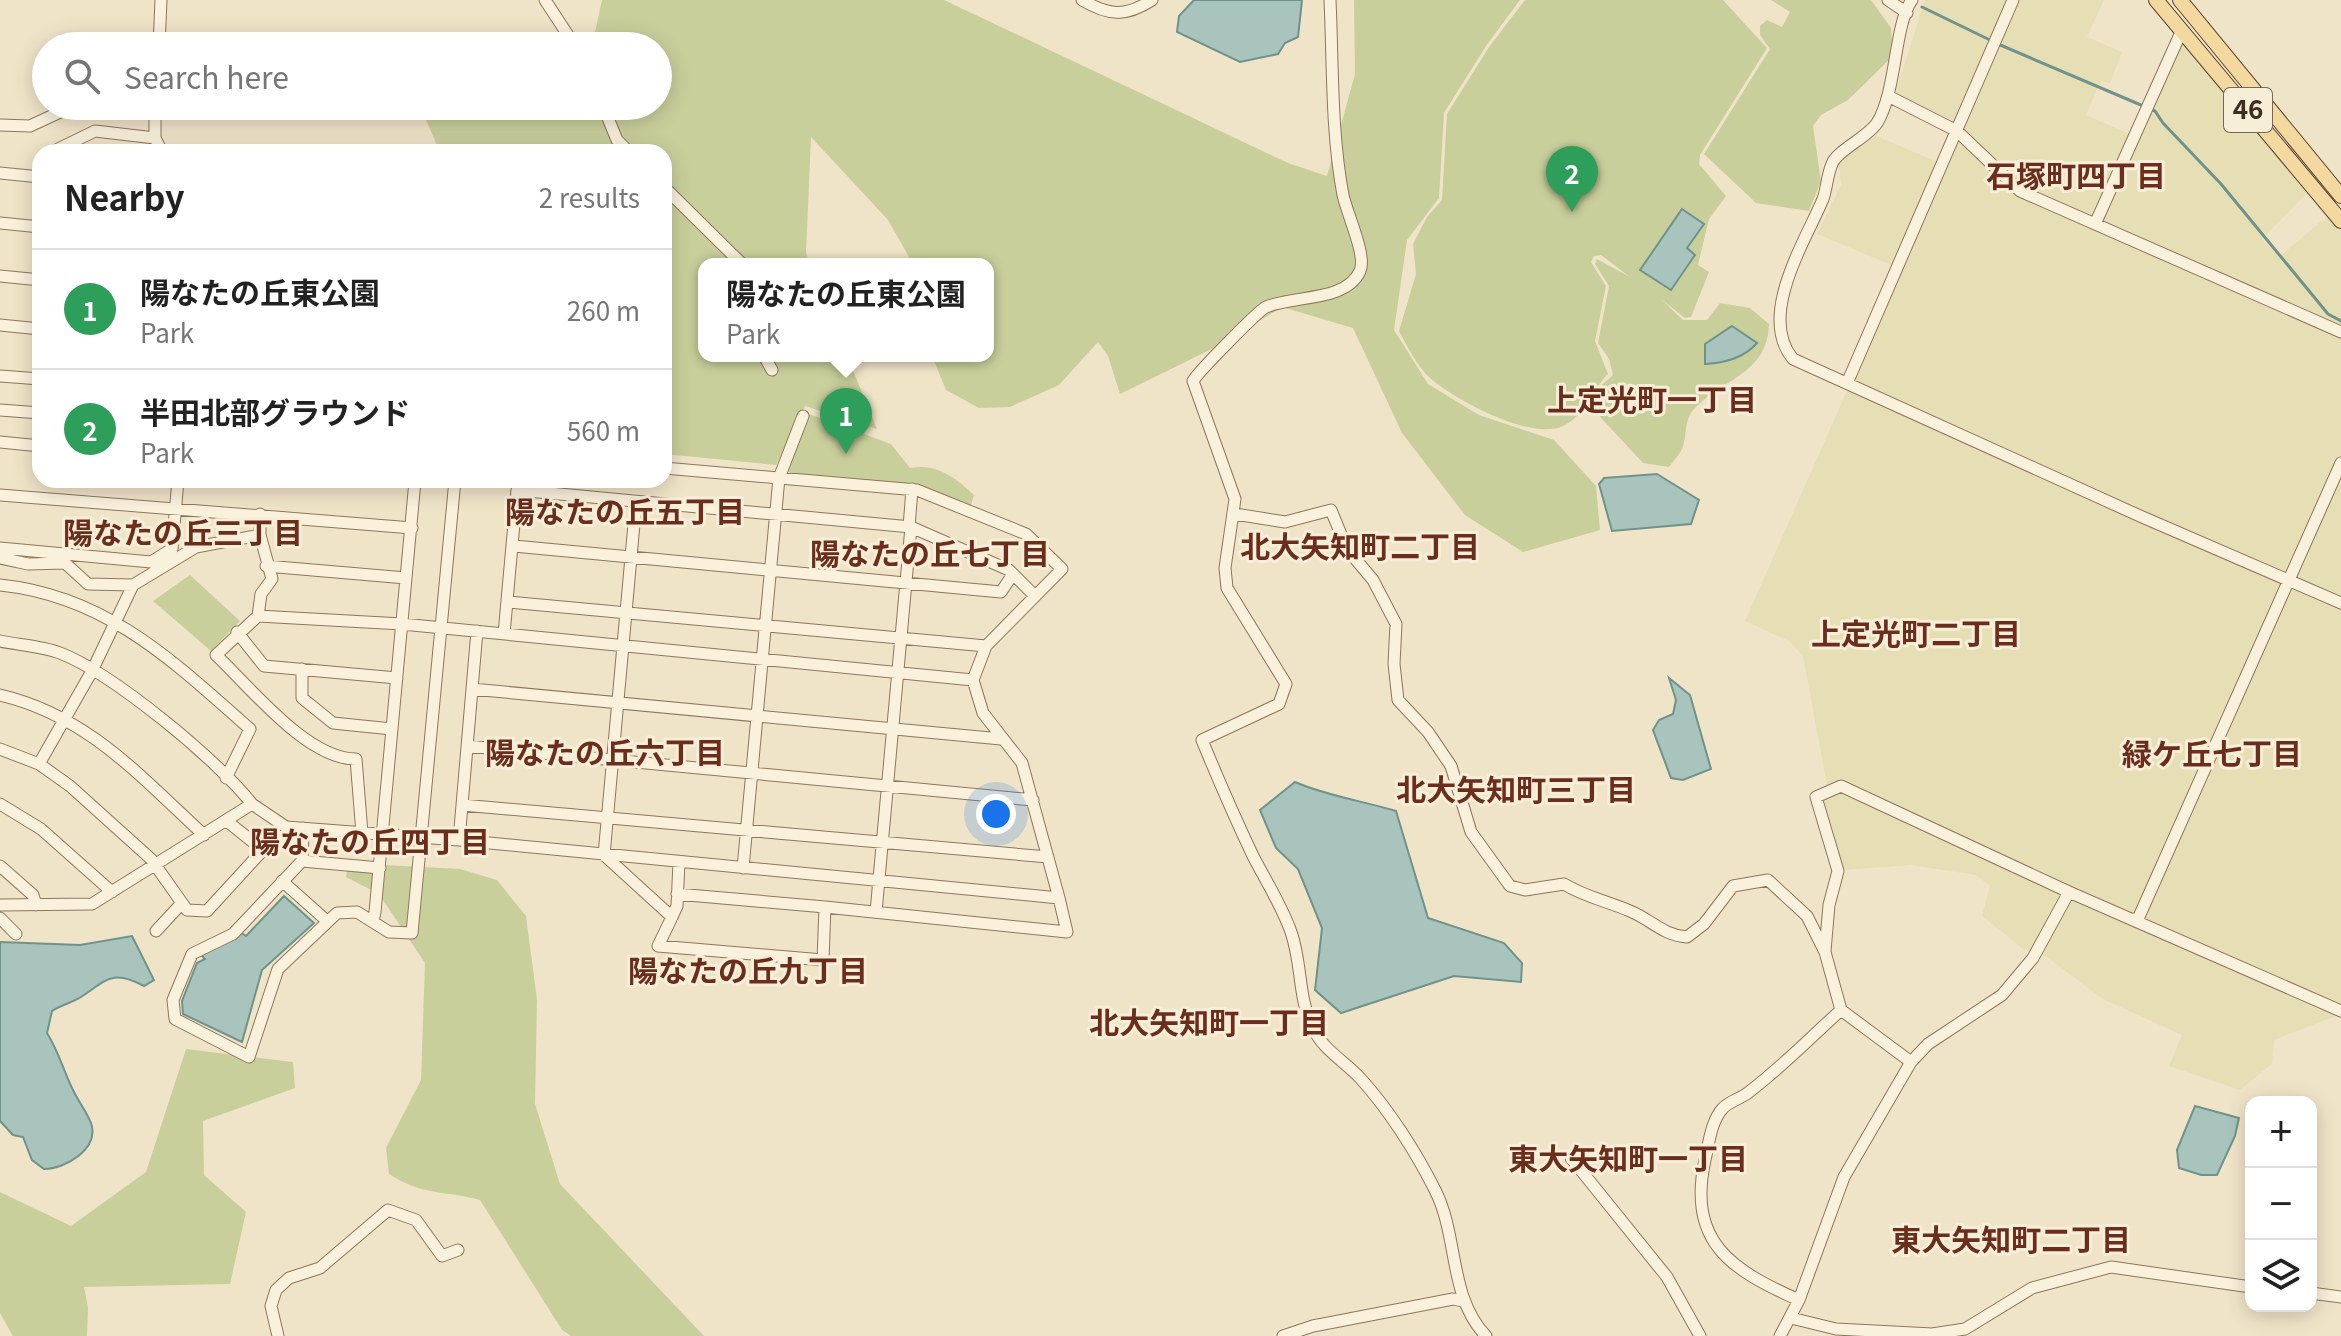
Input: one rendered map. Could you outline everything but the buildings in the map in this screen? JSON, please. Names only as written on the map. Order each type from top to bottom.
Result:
[{"type":"main road","name":"46","points":[[2156,0],[2341,221]]},
{"type":"main road","name":"46","points":[[2180,0],[2341,196]]},
{"type":"street","points":[[160,32],[161,0]]},
{"type":"street","points":[[545,0],[566,32]]},
{"type":"street","points":[[1082,0],[1110,13],[1124,14],[1152,0]]},
{"type":"street","points":[[1330,0],[1340,179],[1347,216],[1364,260],[1359,274],[1337,292],[1304,296],[1259,311],[1193,381],[1232,490],[1235,514],[1225,568],[1227,588],[1282,675],[1284,695],[1279,704],[1202,740],[1233,814],[1291,932],[1302,974],[1303,1001],[1312,1027],[1336,1059],[1358,1075],[1371,1091],[1431,1181],[1446,1221],[1463,1301],[1470,1318],[1486,1336]]},
{"type":"street","points":[[1888,0],[1907,13]]},
{"type":"street","points":[[1912,0],[1888,96],[1876,123],[1832,162],[1830,179],[1796,255],[1780,310],[1781,339],[1793,359],[2341,603]]},
{"type":"street","points":[[1848,381],[2013,0]]},
{"type":"street","points":[[2096,222],[2182,30]]},
{"type":"street","points":[[1888,96],[1957,131],[2020,191],[2341,332]]},
{"type":"street","points":[[0,125],[30,126],[43,120]]},
{"type":"street","points":[[155,120],[158,144]]},
{"type":"street","points":[[609,120],[621,144]]},
{"type":"street","points":[[68,144],[95,131],[155,138]]},
{"type":"street","points":[[0,173],[32,176]]},
{"type":"street","points":[[672,195],[736,258]]},
{"type":"street","points":[[0,223],[32,226]]},
{"type":"street","points":[[0,276],[32,279]]},
{"type":"street","points":[[0,325],[32,328]]},
{"type":"street","points":[[767,362],[772,370]]},
{"type":"street","points":[[0,376],[32,378]]},
{"type":"street","points":[[0,410],[32,412]]},
{"type":"street","points":[[743,868],[774,514],[779,478],[803,416]]},
{"type":"street","points":[[0,442],[32,445]]},
{"type":"street","points":[[2133,919],[2138,919],[2341,463]]},
{"type":"street","points":[[672,469],[912,489],[1026,534],[1062,569],[986,646],[973,680],[983,713],[1022,763],[1067,932],[677,894]]},
{"type":"street","points":[[0,548],[151,562],[172,549],[177,488]]},
{"type":"street","points":[[373,922],[415,488]]},
{"type":"street","points":[[303,828],[302,861],[233,934],[192,954],[173,1000],[175,1019],[249,1057],[278,969],[327,921],[347,911],[389,932],[412,933],[454,488]]},
{"type":"street","points":[[504,634],[518,488]]},
{"type":"street","points":[[539,488],[636,502],[910,527],[1013,574],[1035,596]]},
{"type":"street","points":[[876,912],[912,489]]},
{"type":"street","points":[[0,495],[412,528]]},
{"type":"street","points":[[604,855],[636,502]]},
{"type":"street","points":[[1235,514],[1285,522],[1331,510],[1347,549],[1373,580],[1396,624],[1394,664],[1398,700],[1440,747],[1459,787],[1471,832],[1510,886],[1525,890],[1564,884],[1582,895],[1642,917],[1667,935],[1687,937],[1704,924],[1733,886],[1768,880],[1807,916],[1825,952],[1841,1010],[1911,1062]]},
{"type":"street","points":[[258,616],[261,594],[272,579],[260,535],[260,514]]},
{"type":"street","points":[[0,558],[28,564],[65,563],[88,584],[133,585],[196,547],[260,535]]},
{"type":"street","points":[[514,546],[1001,592],[1013,574]]},
{"type":"street","points":[[266,566],[406,578]]},
{"type":"street","points":[[0,585],[69,602],[116,621],[162,651],[250,729],[226,778]]},
{"type":"street","points":[[39,764],[63,717],[92,671],[133,585]]},
{"type":"street","points":[[508,602],[986,646]]},
{"type":"street","points":[[362,833],[356,759],[340,759],[307,741],[216,655],[237,632],[258,616],[402,624],[973,680]]},
{"type":"street","points":[[459,840],[477,631]]},
{"type":"street","points":[[237,632],[264,666],[397,678]]},
{"type":"street","points":[[0,641],[60,653],[92,671],[160,719],[252,804],[286,827],[459,840],[1059,898]]},
{"type":"street","points":[[302,669],[302,698],[333,723],[392,729]]},
{"type":"street","points":[[472,689],[890,731],[1001,739]]},
{"type":"street","points":[[0,695],[24,700],[91,733],[204,835]]},
{"type":"street","points":[[467,746],[1033,800]]},
{"type":"street","points":[[0,749],[39,764],[89,802],[155,866],[187,910],[207,911],[263,850],[228,822]]},
{"type":"street","points":[[1825,952],[1829,905],[1838,871],[1816,797],[1841,786],[2069,892],[2341,1011]]},
{"type":"street","points":[[0,804],[41,829],[112,892]]},
{"type":"street","points":[[0,905],[92,904],[228,822],[252,804]]},
{"type":"street","points":[[462,805],[1048,857]]},
{"type":"street","points":[[604,855],[672,917]]},
{"type":"street","points":[[302,861],[380,868]]},
{"type":"street","points":[[679,862],[672,917],[658,946],[823,960],[825,907]]},
{"type":"street","points":[[0,866],[33,895],[36,905]]},
{"type":"street","points":[[282,881],[327,921]]},
{"type":"street","points":[[1780,1336],[1799,1300],[1844,1177],[1911,1062],[1928,1044],[2002,995],[2033,958],[2069,892]]},
{"type":"street","points":[[156,931],[182,903]]},
{"type":"street","points":[[0,918],[16,934]]},
{"type":"street","points":[[1799,1300],[1755,1281],[1723,1254],[1709,1237],[1700,1213],[1701,1177],[1714,1122],[1724,1108],[1749,1092],[1841,1010]]},
{"type":"street","points":[[1571,1158],[1667,1277],[1700,1336]]},
{"type":"street","points":[[278,1336],[271,1306],[276,1290],[289,1278],[320,1268],[388,1210],[416,1220],[442,1256],[458,1250]]},
{"type":"street","points":[[1791,1318],[1819,1327],[1932,1335],[1965,1329],[2032,1288],[2111,1267],[2245,1286]]},
{"type":"street","points":[[2317,1294],[2341,1297]]},
{"type":"street","points":[[1283,1336],[1313,1326],[1453,1299],[1463,1301]]},
{"type":"shaded area","points":[[1925,0],[2104,0],[2087,37],[2122,52],[2110,83],[2101,81],[2086,115],[2136,137],[2182,42],[2309,191],[2262,239],[2279,257],[2329,215],[2341,229],[2341,1014],[2274,1040],[2272,1064],[2240,1090],[2169,1066],[2182,1035],[2103,999],[2044,955],[2023,949],[1982,916],[1990,886],[1976,875],[1911,865],[1844,870],[1823,797],[1827,785],[1803,656],[1789,641],[1745,621],[1901,269],[1817,234],[1841,185],[1838,160],[1874,135],[1947,166],[1964,126],[1895,94]]},
{"type":"green space","points":[[602,0],[944,0],[1288,163],[1327,176],[1355,74],[1354,0],[1520,0],[1486,46],[1444,113],[1439,198],[1407,240],[1394,330],[1428,384],[1479,415],[1554,440],[1596,486],[1600,530],[1523,552],[1465,515],[1402,433],[1353,328],[1282,307],[1224,343],[1120,394],[1108,356],[1098,342],[1059,385],[1010,407],[979,408],[946,390],[934,362],[994,362],[994,258],[910,258],[888,220],[811,137],[808,258],[698,258],[698,362],[849,362],[877,429],[805,406],[776,465],[672,455],[672,144],[437,144],[426,120],[672,120],[672,32],[595,32]]},
{"type":"green space","points":[[1525,0],[1723,0],[1767,48],[1700,155],[1699,164],[1726,196],[1709,219],[1698,265],[1709,272],[1691,317],[1685,318],[1661,299],[1683,320],[1707,320],[1720,303],[1750,308],[1769,324],[1767,340],[1753,364],[1708,396],[1693,411],[1682,449],[1669,467],[1643,463],[1590,406],[1594,393],[1572,420],[1551,429],[1515,424],[1476,407],[1430,378],[1399,331],[1416,274],[1413,244],[1427,217],[1442,200],[1447,114],[1489,47]],"holes":[[[1601,255],[1630,277],[1597,259],[1595,264],[1609,286],[1598,343],[1609,359],[1613,375],[1595,391],[1608,374],[1595,341],[1606,286],[1591,262],[1594,256]]]},
{"type":"green space","points":[[1771,0],[1871,0],[1891,28],[1893,56],[1848,100],[1821,115],[1813,126],[1821,181],[1809,211],[1756,203],[1704,154],[1770,49],[1760,35],[1760,26],[1767,20],[1782,27],[1790,12]]},
{"type":"green space","points":[[809,414],[891,444],[910,468],[928,468],[945,473],[974,495],[971,505],[920,485],[790,474],[787,469]]},
{"type":"green space","points":[[190,575],[240,621],[211,651],[153,601]]},
{"type":"green space","points":[[348,863],[460,869],[497,880],[526,916],[537,1000],[535,1104],[560,1184],[704,1336],[571,1336],[562,1330],[480,1200],[412,1186],[389,1174],[386,1148],[421,1080],[425,963],[379,894],[346,877]]},
{"type":"green space","points":[[186,1049],[293,1062],[295,1088],[203,1121],[204,1175],[246,1212],[230,1284],[84,1287],[88,1307],[87,1336],[13,1336],[0,1313],[0,1192],[71,1226],[146,1172]]},
{"type":"water","points":[[1194,0],[1302,0],[1298,37],[1285,43],[1278,54],[1240,62],[1177,32],[1179,16]]},
{"type":"water","points":[[1682,209],[1704,224],[1687,248],[1695,255],[1671,290],[1640,270]]},
{"type":"water","points":[[1732,326],[1757,343],[1734,359],[1705,364],[1705,344]]},
{"type":"water","points":[[1657,474],[1699,500],[1691,524],[1612,531],[1599,484],[1604,478]]},
{"type":"water","points":[[1669,678],[1690,695],[1711,769],[1683,780],[1671,778],[1653,730],[1659,720],[1673,714],[1676,700]]},
{"type":"water","points":[[1295,782],[1396,811],[1428,918],[1504,943],[1522,963],[1521,982],[1454,976],[1341,1013],[1315,990],[1322,928],[1298,869],[1276,848],[1260,810]]},
{"type":"water","points":[[284,896],[314,923],[262,970],[242,1042],[183,1014],[182,1001],[197,963],[205,959],[200,954],[240,932],[246,936]]},
{"type":"water","points":[[132,936],[154,980],[144,986],[124,978],[110,979],[52,1011],[47,1033],[91,1123],[92,1132],[86,1149],[79,1156],[44,1169],[32,1160],[23,1137],[13,1135],[0,1121],[0,942],[80,945]]},
{"type":"water","points":[[2195,1106],[2239,1118],[2235,1136],[2217,1175],[2201,1175],[2179,1168],[2177,1150]]},
{"type":"waterway","points":[[1922,7],[1992,41]]},
{"type":"waterway","points":[[1998,44],[2155,111],[2221,184],[2328,314],[2341,321]]},
{"type":"place","name":"半田北部グラウンド","points":[[1572,212]]},
{"type":"place","name":"陽なたの丘東公園","points":[[846,454]]},
{"type":"district","name":"石塚町四丁目","points":[[2076,177]]},
{"type":"district","name":"上定光町一丁目","points":[[1652,401]]},
{"type":"district","name":"陽なたの丘五丁目","points":[[625,513]]},
{"type":"district","name":"陽なたの丘三丁目","points":[[183,534]]},
{"type":"district","name":"北大矢知町二丁目","points":[[1360,548]]},
{"type":"district","name":"陽なたの丘七丁目","points":[[930,555]]},
{"type":"district","name":"上定光町二丁目","points":[[1916,635]]},
{"type":"district","name":"陽なたの丘六丁目","points":[[605,754]]},
{"type":"district","name":"緑ケ丘七丁目","points":[[2212,755]]},
{"type":"district","name":"北大矢知町三丁目","points":[[1516,791]]},
{"type":"district","name":"陽なたの丘四丁目","points":[[370,843]]},
{"type":"district","name":"陽なたの丘九丁目","points":[[748,972]]},
{"type":"district","name":"北大矢知町一丁目","points":[[1209,1024]]},
{"type":"district","name":"東大矢知町一丁目","points":[[1628,1160]]},
{"type":"district","name":"東大矢知町二丁目","points":[[2011,1241]]}]
